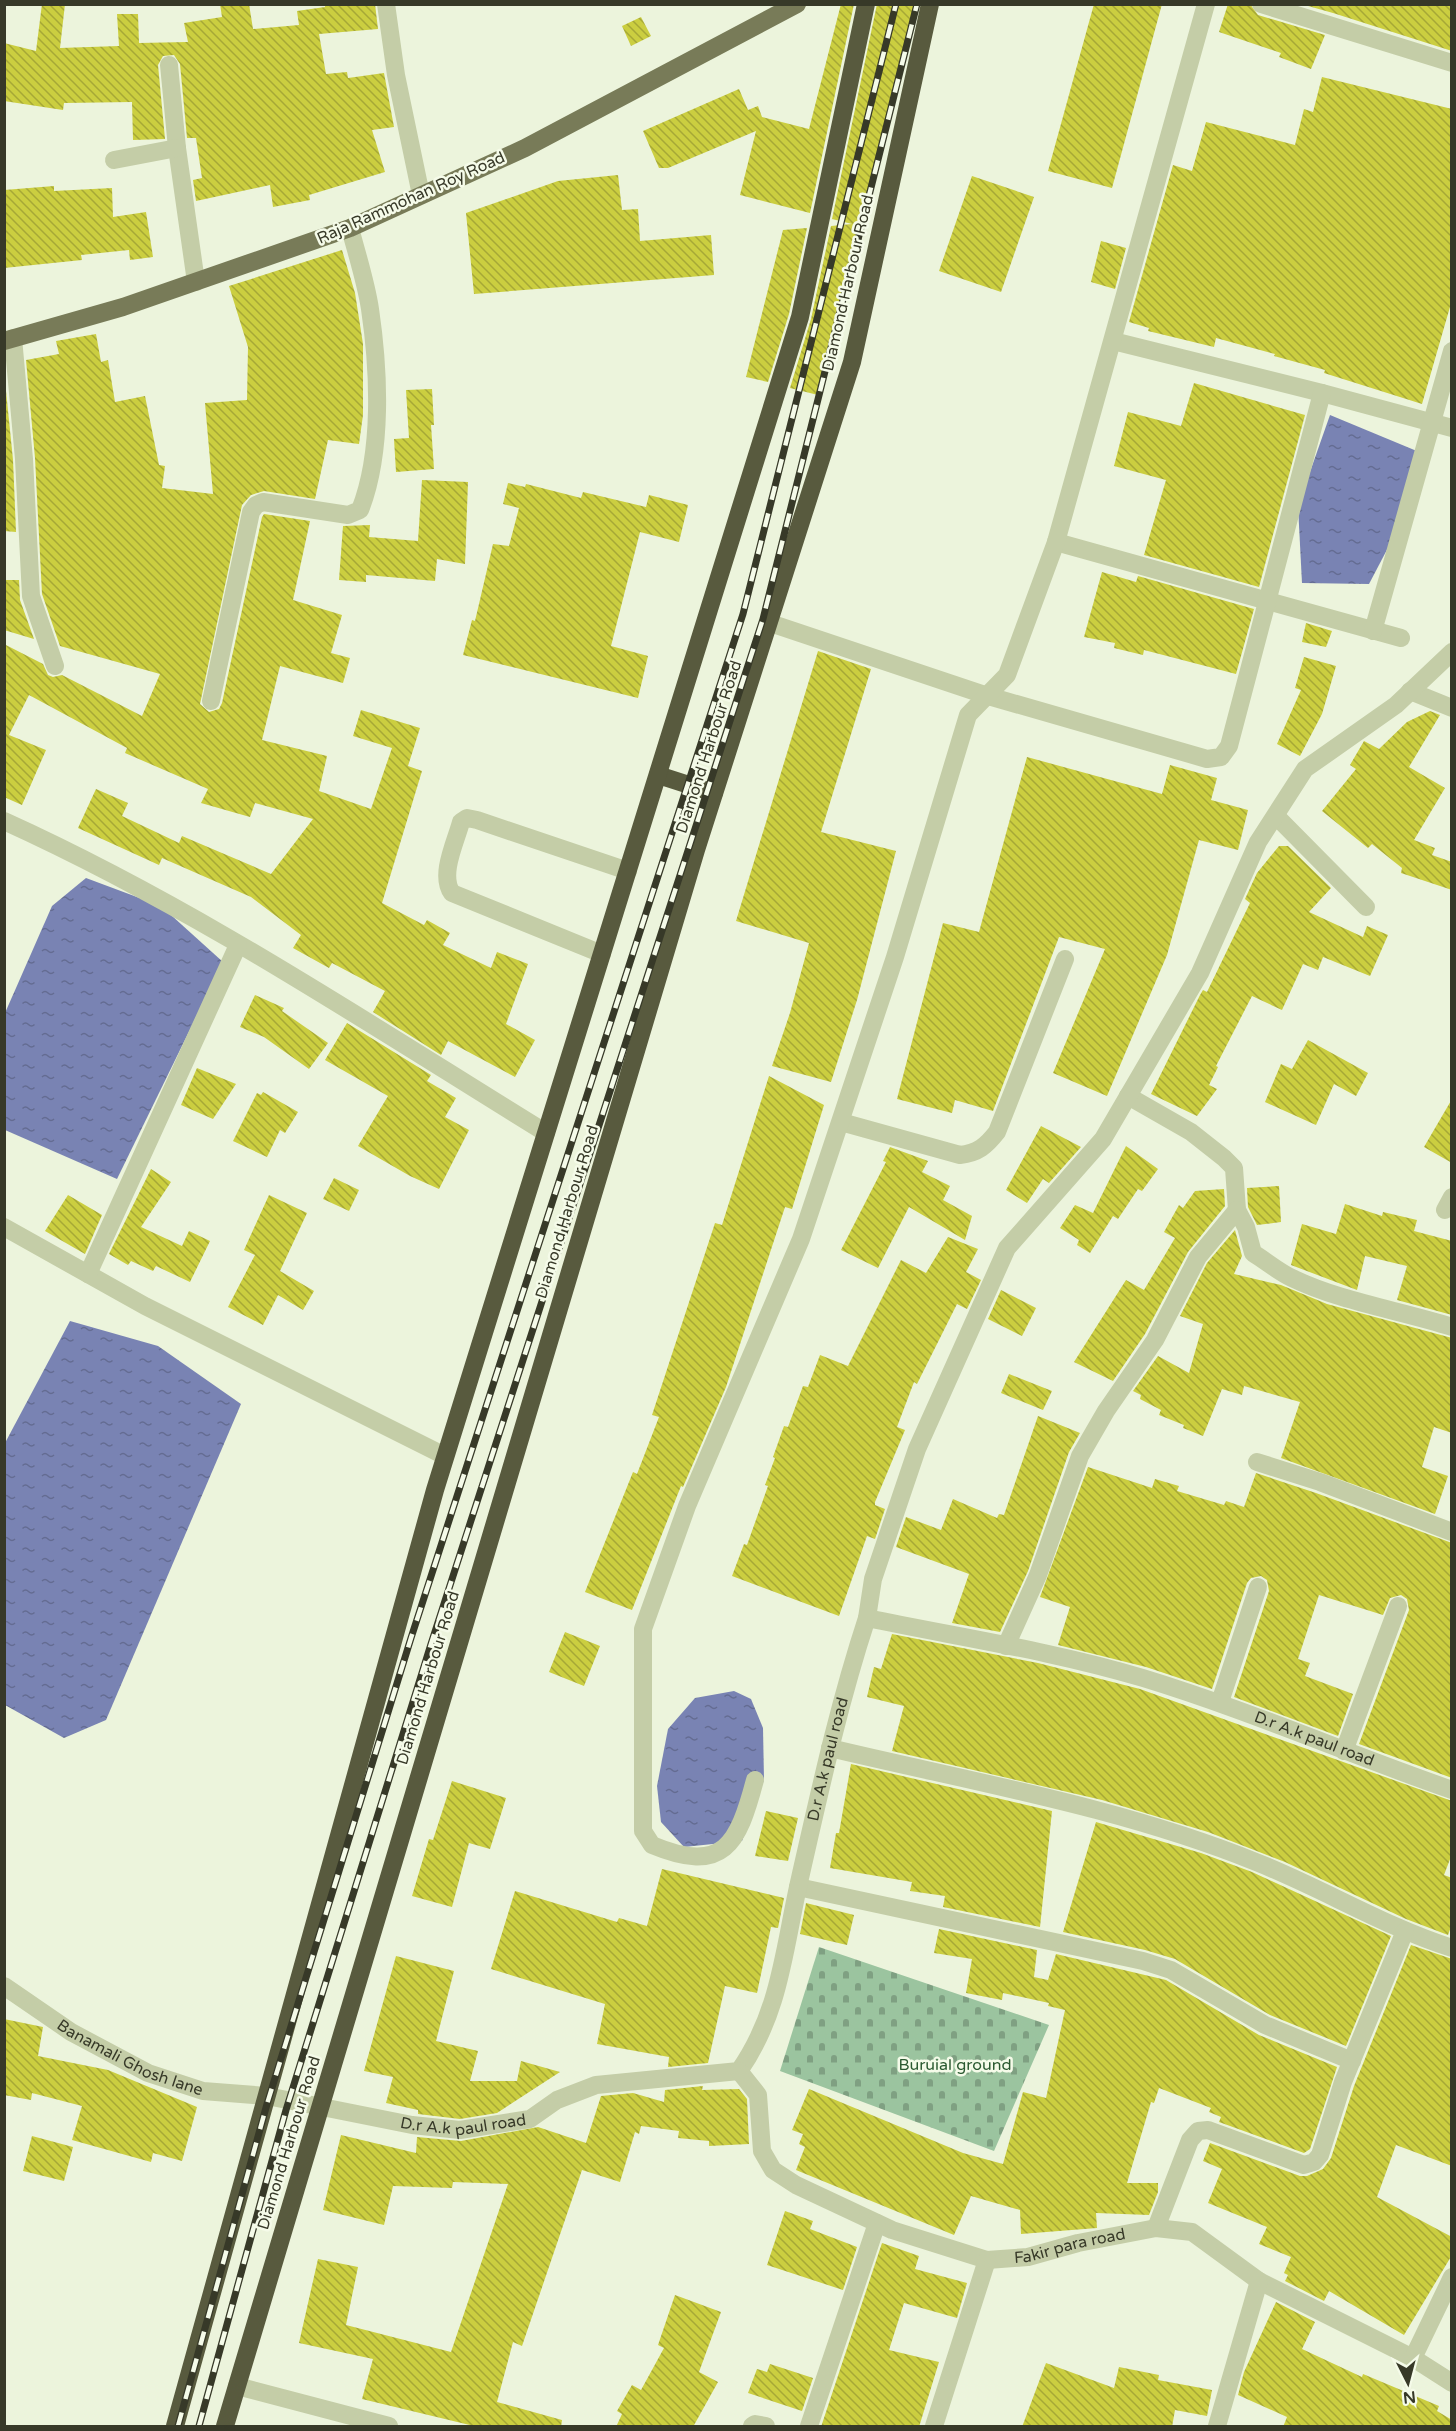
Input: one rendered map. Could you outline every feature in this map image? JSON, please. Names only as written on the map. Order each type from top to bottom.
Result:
[{"type":"highway","name":"Diamond Harbour Road","points":[[175,2427],[446,1456],[800,317],[866,4]]},
{"type":"highway","name":"Diamond Harbour Road","points":[[225,2427],[714,794],[852,362],[930,4]]},
{"type":"highway","points":[[658,775],[714,794]]},
{"type":"main road","name":"Raja Rammohan Roy Road","points":[[9,340],[123,307],[350,228],[525,148],[796,4]]},
{"type":"street","points":[[386,4],[396,75],[421,195]]},
{"type":"street","points":[[755,1780],[743,1824],[730,1844],[712,1856],[686,1856],[652,1845],[643,1831],[643,1629],[687,1506],[801,1239],[841,1122],[968,715],[1007,675],[1056,542],[1206,4]]},
{"type":"street","points":[[1262,4],[1452,63]]},
{"type":"street","points":[[169,65],[177,148],[196,282]]},
{"type":"street","points":[[114,160],[177,148]]},
{"type":"street","points":[[211,701],[251,512],[256,505],[263,502],[348,515],[360,510],[365,497],[374,442],[377,399],[370,308],[350,228]]},
{"type":"street","points":[[9,340],[24,459],[31,596],[55,666]]},
{"type":"street","points":[[1113,341],[1452,428]]},
{"type":"street","points":[[1373,631],[1452,351]]},
{"type":"street","points":[[770,623],[985,695],[1207,759],[1221,757],[1229,746],[1322,393]]},
{"type":"street","points":[[1056,542],[1401,638]]},
{"type":"street","points":[[867,1618],[873,1579],[917,1449],[1007,1248],[1103,1139],[1200,973],[1258,842],[1305,770],[1396,705],[1452,652]]},
{"type":"street","points":[[1410,691],[1452,708]]},
{"type":"street","points":[[1276,816],[1366,907]]},
{"type":"street","points":[[602,954],[452,893],[447,886],[447,876],[461,822],[467,818],[477,820],[628,871]]},
{"type":"street","points":[[4,821],[78,854],[238,945],[546,1132]]},
{"type":"street","points":[[88,1274],[238,945]]},
{"type":"street","points":[[841,1122],[960,1155],[972,1154],[986,1147],[997,1132],[1065,959]]},
{"type":"street","points":[[1128,1096],[1191,1132],[1234,1168],[1237,1210],[1246,1227],[1253,1253],[1291,1278],[1342,1297],[1400,1311],[1452,1328]]},
{"type":"street","points":[[1006,1646],[1038,1575],[1080,1456],[1106,1411],[1155,1340],[1198,1257],[1237,1210]]},
{"type":"street","points":[[4,1227],[145,1305],[446,1456]]},
{"type":"street","points":[[1257,1462],[1320,1482],[1452,1532]]},
{"type":"street","points":[[1220,1702],[1258,1587]]},
{"type":"street","points":[[1344,1751],[1398,1606]]},
{"type":"street","name":"D.r A.k paul road","points":[[320,2108],[412,2125],[460,2130],[530,2119],[557,2100],[596,2085],[739,2071],[750,2055],[773,2007],[830,1748],[867,1618],[1006,1646],[1142,1678],[1220,1702],[1344,1751],[1452,1790]]},
{"type":"street","points":[[830,1748],[1130,1819],[1256,1862],[1405,1931],[1452,1948]]},
{"type":"street","points":[[798,1887],[1161,1967],[1207,1989],[1265,2025],[1352,2061]]},
{"type":"street","points":[[1156,2228],[1190,2140],[1198,2132],[1208,2130],[1304,2165],[1314,2162],[1320,2155],[1343,2082],[1405,1931]]},
{"type":"street","name":"Banamali Ghosh lane","points":[[4,1986],[71,2032],[148,2073],[203,2091],[267,2096],[320,2108]]},
{"type":"street","name":"Fakir para road","points":[[739,2071],[758,2095],[762,2151],[773,2170],[796,2186],[877,2223],[951,2251],[987,2260],[1028,2256],[1078,2243],[1156,2228],[1192,2232],[1259,2281],[1413,2358],[1452,2383]]},
{"type":"street","points":[[809,2427],[877,2223]]},
{"type":"street","points":[[934,2427],[987,2260]]},
{"type":"street","points":[[1413,2358],[1452,2277]]},
{"type":"street","points":[[1217,2427],[1259,2281]]},
{"type":"street","points":[[237,2386],[388,2427]]},
{"type":"street","points":[[752,2427],[755,2424],[766,2427]]},
{"type":"green space","name":"Buruial ground","points":[[819,1947],[1049,2025],[994,2151],[780,2071]]},
{"type":"water","points":[[1330,415],[1424,454],[1401,523],[1369,584],[1302,583],[1298,506]]},
{"type":"water","points":[[86,878],[161,906],[223,962],[117,1179],[5,1130],[5,1013],[52,906]]},
{"type":"water","points":[[70,1321],[158,1346],[241,1404],[106,1720],[64,1738],[5,1705],[5,1443]]},
{"type":"water","points":[[734,1691],[751,1699],[763,1728],[764,1780],[742,1841],[684,1847],[661,1822],[657,1786],[668,1729],[695,1698]]},
{"type":"building","points":[[42,4],[65,4],[60,48],[119,46],[117,14],[138,14],[139,43],[188,42],[184,23],[222,17],[220,4],[249,4],[253,29],[299,25],[297,11],[325,7],[325,4],[375,4],[378,29],[319,34],[326,74],[347,72],[348,78],[384,73],[394,127],[372,130],[385,172],[309,195],[310,200],[273,207],[270,185],[196,201],[193,180],[202,178],[196,138],[187,138],[180,64],[174,55],[163,56],[158,65],[165,139],[133,140],[132,102],[64,103],[63,110],[4,101],[4,43],[36,51]]},
{"type":"building","points":[[841,4],[854,4],[810,213],[740,195],[756,131],[668,168],[659,168],[643,131],[739,89],[748,110],[758,106],[762,117],[809,129]]},
{"type":"building","points":[[877,4],[918,4],[818,395],[790,388],[811,319],[831,226],[852,224],[832,219]]},
{"type":"building","points":[[1094,4],[1162,4],[1112,188],[1048,171]]},
{"type":"building","points":[[1228,4],[1250,4],[1258,15],[1325,35],[1311,69],[1279,57],[1281,53],[1219,32]]},
{"type":"building","points":[[1301,4],[1452,4],[1452,51],[1333,13]]},
{"type":"building","points":[[641,17],[651,36],[631,46],[622,26]]},
{"type":"building","points":[[1322,77],[1452,109],[1452,300],[1422,404],[1324,373],[1325,370],[1274,356],[1275,354],[1216,338],[1214,347],[1148,331],[1149,328],[1129,322],[1173,165],[1192,171],[1206,122],[1295,145],[1304,109],[1313,112]]},
{"type":"building","points":[[618,175],[622,210],[638,209],[640,241],[711,235],[714,275],[474,294],[466,213],[558,181]]},
{"type":"building","points":[[972,176],[1034,197],[1001,292],[939,271]]},
{"type":"building","points":[[54,186],[54,191],[112,188],[113,217],[146,212],[153,257],[130,260],[129,250],[81,255],[82,260],[4,268],[4,190]]},
{"type":"building","points":[[807,228],[789,314],[768,382],[746,377],[783,230]]},
{"type":"building","points":[[1101,241],[1126,248],[1115,289],[1091,282]]},
{"type":"building","points":[[342,250],[355,293],[363,344],[363,415],[359,444],[328,440],[315,499],[264,491],[251,495],[242,505],[200,704],[209,712],[219,709],[222,703],[262,517],[264,514],[310,521],[293,600],[342,615],[331,653],[350,658],[343,683],[280,666],[262,740],[327,756],[319,791],[371,809],[392,748],[353,736],[361,710],[420,728],[408,766],[422,771],[382,903],[424,925],[427,920],[450,933],[443,945],[491,968],[497,952],[528,964],[506,1024],[535,1040],[515,1077],[448,1041],[441,1055],[373,1012],[385,991],[332,963],[329,968],[293,948],[301,935],[251,897],[162,858],[159,865],[78,828],[96,789],[128,803],[122,816],[179,843],[182,836],[271,874],[313,819],[255,803],[250,817],[201,803],[208,789],[125,753],[127,748],[29,695],[9,735],[46,750],[22,805],[4,797],[4,644],[43,664],[48,675],[53,677],[62,675],[142,716],[160,674],[60,646],[42,594],[35,458],[26,360],[59,354],[56,341],[96,334],[101,362],[108,360],[115,402],[145,396],[159,465],[165,466],[162,488],[213,494],[205,403],[247,400],[248,347],[229,286]]},
{"type":"building","points":[[4,371],[13,460],[16,532],[4,531]]},
{"type":"building","points":[[1194,383],[1305,415],[1259,587],[1144,555],[1166,480],[1114,466],[1128,412],[1181,426]]},
{"type":"building","points":[[432,389],[434,425],[431,425],[434,469],[396,472],[394,439],[409,438],[406,390]]},
{"type":"building","points":[[422,480],[468,482],[465,564],[437,559],[435,581],[366,575],[366,582],[339,580],[343,526],[370,525],[369,537],[418,541]]},
{"type":"building","points":[[508,483],[525,487],[526,484],[581,498],[583,492],[646,507],[649,495],[688,505],[679,542],[640,532],[611,646],[648,656],[638,698],[463,655],[472,620],[475,621],[493,544],[509,546],[519,508],[503,504]]},
{"type":"building","points":[[1102,572],[1136,582],[1138,576],[1254,609],[1236,674],[1144,650],[1143,655],[1114,648],[1115,643],[1084,637]]},
{"type":"building","points":[[4,580],[19,580],[20,600],[34,639],[4,630]]},
{"type":"building","points":[[1306,623],[1332,631],[1326,647],[1302,642]]},
{"type":"building","points":[[818,651],[871,669],[821,832],[896,851],[857,1000],[831,1082],[772,1066],[790,1013],[809,943],[736,921]]},
{"type":"building","points":[[1304,657],[1336,666],[1322,714],[1300,756],[1277,744],[1301,690],[1295,688]]},
{"type":"building","points":[[1430,711],[1440,715],[1409,767],[1445,788],[1414,840],[1435,848],[1432,855],[1452,862],[1452,890],[1401,873],[1402,868],[1372,844],[1368,848],[1322,811],[1356,769],[1350,765],[1364,741],[1379,749],[1407,722]]},
{"type":"building","points":[[1027,757],[1162,794],[1170,765],[1217,778],[1211,800],[1248,810],[1238,850],[1199,840],[1167,955],[1107,1096],[1053,1073],[1105,949],[1059,937],[993,1111],[955,1100],[952,1113],[897,1099],[943,923],[979,932]]},
{"type":"building","points":[[1279,846],[1288,846],[1331,888],[1309,912],[1363,937],[1367,926],[1388,935],[1370,976],[1323,957],[1318,970],[1303,964],[1282,1010],[1252,996],[1216,1066],[1218,1067],[1209,1085],[1217,1089],[1197,1116],[1151,1094],[1200,995],[1203,990],[1207,992],[1250,903],[1245,899],[1257,873]]},
{"type":"building","points":[[255,995],[284,1008],[282,1011],[328,1043],[309,1069],[264,1037],[240,1027]]},
{"type":"building","points":[[347,1023],[431,1075],[427,1081],[456,1098],[445,1117],[469,1130],[439,1189],[410,1176],[358,1146],[388,1096],[325,1060]]},
{"type":"building","points":[[1308,1040],[1368,1073],[1356,1096],[1334,1084],[1316,1125],[1265,1102],[1281,1064],[1292,1069]]},
{"type":"building","points":[[197,1068],[236,1084],[213,1119],[181,1105]]},
{"type":"building","points":[[769,1076],[824,1105],[792,1209],[785,1207],[726,1387],[683,1487],[681,1486],[632,1610],[585,1592],[633,1472],[637,1474],[659,1417],[652,1415],[715,1223],[722,1225]]},
{"type":"building","points":[[263,1092],[298,1112],[285,1133],[280,1130],[267,1157],[233,1141],[257,1093],[261,1095]]},
{"type":"building","points":[[1452,1099],[1452,1163],[1424,1147]]},
{"type":"building","points":[[1041,1126],[1081,1147],[1049,1183],[1043,1179],[1027,1203],[1006,1190]]},
{"type":"building","points":[[1126,1146],[1158,1169],[1142,1191],[1138,1189],[1118,1219],[1113,1216],[1090,1253],[1077,1245],[1079,1240],[1060,1228],[1075,1205],[1093,1213]]},
{"type":"building","points":[[890,1147],[928,1161],[922,1172],[950,1186],[943,1200],[972,1216],[965,1240],[909,1207],[878,1268],[841,1250],[886,1162],[883,1161]]},
{"type":"building","points":[[151,1169],[171,1182],[141,1227],[182,1246],[189,1231],[210,1241],[190,1282],[156,1266],[153,1271],[131,1261],[128,1265],[109,1254]]},
{"type":"building","points":[[334,1178],[359,1190],[349,1211],[323,1199]]},
{"type":"building","points":[[1279,1186],[1281,1222],[1257,1225],[1248,1207],[1247,1188]]},
{"type":"building","points":[[1224,1189],[1225,1206],[1188,1252],[1145,1334],[1113,1381],[1074,1362],[1126,1280],[1144,1290],[1175,1238],[1164,1232],[1179,1205],[1183,1208],[1195,1191]]},
{"type":"building","points":[[68,1195],[102,1215],[85,1254],[45,1231]]},
{"type":"building","points":[[269,1195],[307,1213],[280,1271],[314,1291],[303,1310],[278,1295],[263,1325],[228,1307],[255,1255],[244,1250]]},
{"type":"building","points":[[1345,1204],[1382,1216],[1383,1212],[1417,1220],[1414,1231],[1452,1241],[1452,1315],[1397,1300],[1407,1266],[1365,1256],[1357,1290],[1291,1265],[1302,1224],[1336,1234]]},
{"type":"building","points":[[1235,1230],[1242,1256],[1234,1274],[1281,1285],[1327,1304],[1452,1338],[1452,1433],[1434,1427],[1422,1467],[1448,1476],[1435,1514],[1281,1458],[1300,1402],[1244,1386],[1242,1395],[1222,1389],[1203,1436],[1159,1415],[1161,1410],[1140,1399],[1141,1395],[1133,1391],[1158,1356],[1189,1373],[1203,1324],[1180,1316],[1207,1263]]},
{"type":"building","points":[[948,1237],[978,1249],[966,1272],[981,1280],[967,1309],[957,1304],[917,1384],[914,1382],[897,1427],[905,1430],[875,1502],[875,1505],[885,1509],[875,1539],[867,1536],[839,1616],[732,1576],[744,1544],[747,1545],[768,1486],[765,1485],[784,1426],[788,1427],[803,1386],[808,1387],[820,1355],[848,1366],[901,1260],[926,1273]]},
{"type":"building","points":[[1001,1290],[1036,1308],[1022,1336],[988,1319]]},
{"type":"building","points":[[1009,1374],[1052,1391],[1043,1410],[1001,1393]]},
{"type":"building","points":[[1038,1416],[1080,1433],[1069,1452],[1028,1571],[1000,1632],[952,1623],[969,1574],[896,1547],[906,1517],[941,1530],[953,1499],[997,1518],[999,1514],[1004,1515]]},
{"type":"building","points":[[1088,1467],[1152,1488],[1155,1479],[1179,1486],[1177,1491],[1224,1505],[1226,1501],[1244,1507],[1256,1473],[1452,1543],[1452,1778],[1359,1744],[1409,1610],[1407,1599],[1401,1595],[1390,1598],[1383,1615],[1319,1595],[1298,1659],[1310,1663],[1305,1676],[1353,1694],[1338,1736],[1234,1697],[1269,1591],[1267,1580],[1261,1576],[1251,1578],[1247,1583],[1212,1689],[1146,1667],[1058,1645],[1070,1607],[1040,1597]]},
{"type":"building","points":[[565,1632],[600,1646],[584,1686],[549,1672]]},
{"type":"building","points":[[892,1634],[1038,1663],[1140,1689],[1452,1801],[1452,1854],[1444,1875],[1452,1878],[1452,1924],[1448,1935],[1406,1919],[1285,1862],[1208,1832],[1102,1800],[892,1751],[904,1706],[867,1697],[874,1667],[881,1669]]},
{"type":"building","points":[[851,1764],[1052,1811],[1040,1927],[943,1907],[945,1896],[910,1891],[912,1882],[830,1868],[836,1833],[839,1833]]},
{"type":"building","points":[[452,1781],[506,1798],[490,1849],[469,1843],[452,1907],[412,1896],[429,1839],[433,1840]]},
{"type":"building","points":[[766,1811],[798,1818],[788,1861],[755,1856]]},
{"type":"building","points":[[1096,1822],[1201,1853],[1252,1872],[1391,1936],[1346,2046],[1270,2015],[1175,1959],[1063,1932]]},
{"type":"building","points":[[662,1869],[784,1898],[778,1928],[771,1927],[757,1993],[725,1986],[708,2063],[668,2067],[669,2057],[597,2044],[605,2004],[491,1969],[515,1891],[617,1922],[619,1918],[647,1926]]},
{"type":"building","points":[[806,1903],[854,1915],[847,1945],[800,1934]]},
{"type":"building","points":[[939,1929],[1037,1950],[1034,1977],[1048,1980],[1056,1954],[1166,1980],[1259,2035],[1337,2067],[1310,2149],[1304,2153],[1219,2122],[1221,2117],[1209,2112],[1211,2108],[1159,2088],[1154,2103],[1151,2102],[1127,2183],[1158,2183],[1158,2192],[1149,2215],[1096,2213],[1097,2228],[1021,2234],[1020,2210],[971,2196],[954,2235],[796,2170],[805,2147],[799,2144],[803,2134],[792,2130],[809,2089],[963,2153],[1003,2164],[1023,2092],[1046,2098],[1065,2010],[1048,2006],[1049,2003],[1003,1993],[1002,2000],[966,1993],[972,1959],[934,1953]]},
{"type":"building","points":[[1411,1945],[1452,1959],[1452,2166],[1396,2145],[1377,2197],[1452,2237],[1452,2255],[1404,2335],[1329,2291],[1324,2301],[1285,2281],[1288,2275],[1284,2273],[1291,2257],[1259,2244],[1267,2227],[1208,2203],[1222,2169],[1203,2161],[1210,2143],[1300,2176],[1307,2176],[1323,2169],[1331,2158],[1354,2086]]},
{"type":"building","points":[[396,1956],[454,1971],[436,2041],[478,2051],[470,2081],[517,2081],[521,2061],[560,2072],[497,2113],[460,2119],[418,2114],[418,2110],[386,2103],[393,2077],[364,2071]]},
{"type":"building","points":[[4,2019],[43,2027],[38,2056],[108,2070],[197,2107],[182,2161],[153,2153],[151,2162],[72,2140],[82,2106],[32,2093],[31,2100],[4,2095]]},
{"type":"building","points":[[703,2086],[702,2090],[739,2089],[747,2099],[749,2144],[709,2146],[709,2141],[678,2138],[679,2131],[641,2126],[639,2134],[635,2132],[620,2182],[582,2170],[522,2346],[513,2342],[497,2402],[562,2420],[561,2427],[478,2427],[362,2399],[373,2359],[299,2343],[318,2259],[358,2267],[346,2325],[451,2352],[508,2184],[453,2182],[452,2188],[393,2186],[384,2225],[323,2210],[341,2135],[416,2153],[417,2137],[461,2141],[538,2127],[586,2143],[601,2096],[633,2093],[664,2102],[665,2090]]},
{"type":"building","points":[[32,2136],[73,2147],[64,2181],[23,2171]]},
{"type":"building","points":[[785,2211],[813,2221],[810,2229],[857,2247],[843,2290],[767,2265]]},
{"type":"building","points":[[882,2243],[919,2256],[915,2269],[967,2283],[957,2318],[904,2303],[889,2350],[939,2362],[919,2427],[821,2427]]},
{"type":"building","points":[[675,2295],[721,2312],[699,2372],[718,2382],[693,2427],[616,2427],[622,2414],[617,2411],[632,2385],[641,2390],[664,2348],[658,2345]]},
{"type":"building","points":[[1276,2302],[1315,2322],[1302,2349],[1362,2377],[1363,2374],[1439,2406],[1437,2411],[1452,2420],[1452,2427],[1283,2427],[1287,2417],[1238,2395],[1244,2372]]},
{"type":"building","points":[[1046,2363],[1114,2388],[1119,2367],[1159,2375],[1158,2380],[1212,2390],[1207,2416],[1175,2410],[1172,2427],[1022,2427]]},
{"type":"building","points":[[770,2364],[813,2378],[802,2411],[748,2393],[757,2369],[767,2372]]},
{"type":"railway","points":[[178,2426],[267,2104],[411,1638],[743,614],[896,4]]},
{"type":"railway","points":[[199,2426],[286,2110],[431,1644],[763,619],[917,4]]}]
